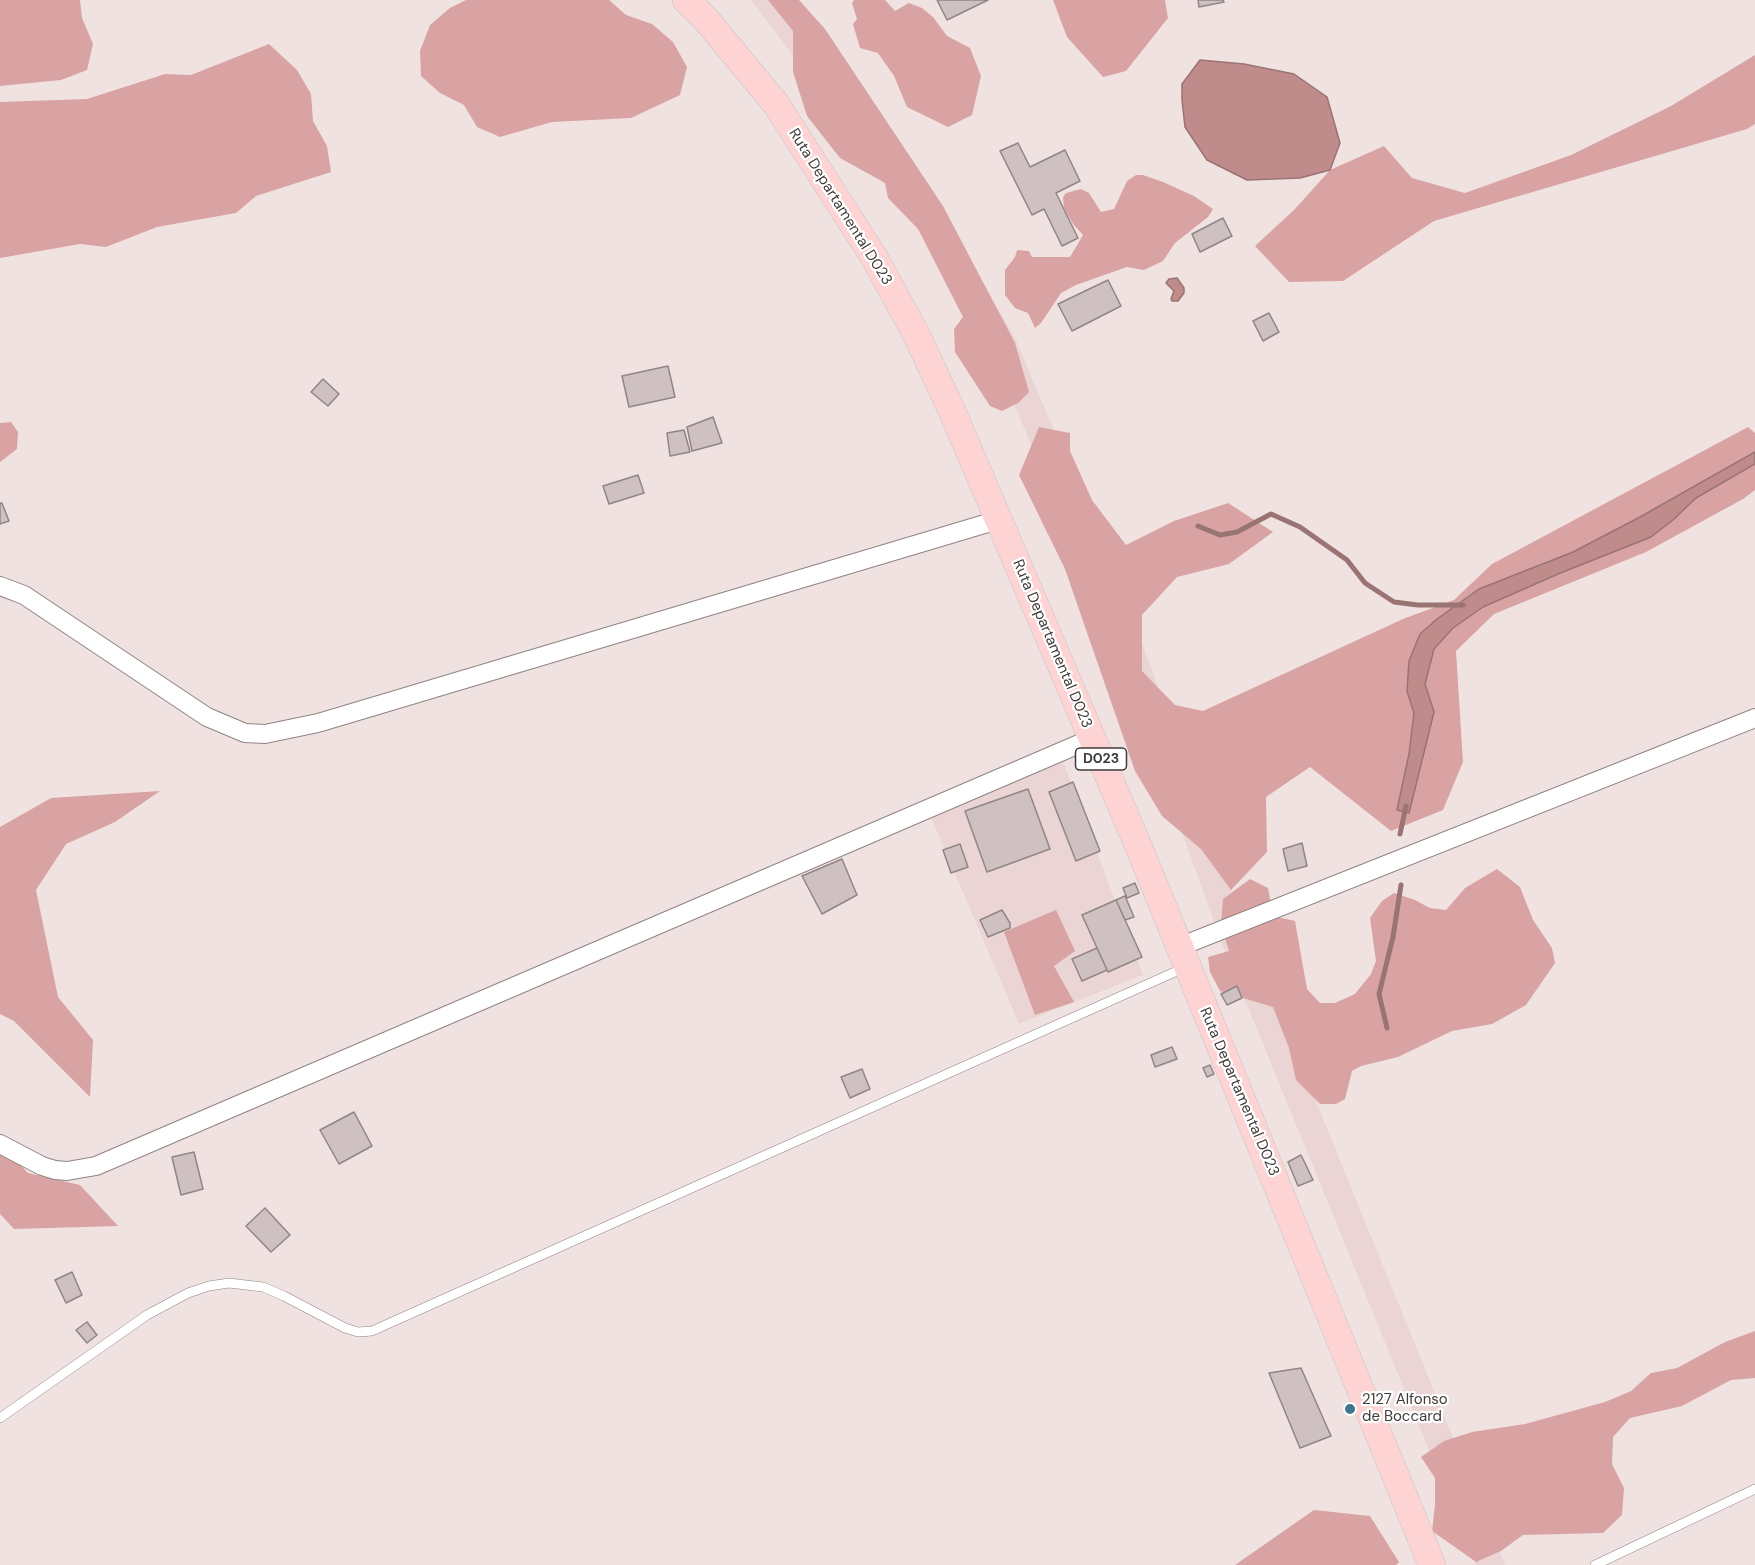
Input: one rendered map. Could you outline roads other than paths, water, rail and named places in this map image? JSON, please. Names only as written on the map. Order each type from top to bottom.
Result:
[{"type":"main road","name":"Ruta Departamental D023","points":[[686,0],[704,17],[776,104],[874,257],[916,334],[1093,738],[1432,1565]]},
{"type":"street","points":[[0,586],[24,596],[207,717],[245,733],[265,734],[318,723],[998,520]]},
{"type":"street","points":[[1182,957],[1755,718]]},
{"type":"street","points":[[0,1144],[42,1166],[56,1170],[67,1171],[96,1166],[1093,738]]},
{"type":"lane","points":[[0,1418],[147,1315],[188,1293],[209,1286],[229,1283],[263,1287],[345,1328],[358,1332],[372,1331],[1182,957]]},
{"type":"lane","points":[[1595,1565],[1755,1489]]},
{"type":"waterway","points":[[1198,526],[1220,535],[1237,532],[1271,514],[1300,527],[1347,560],[1365,583],[1394,602],[1418,605],[1463,605]]},
{"type":"waterway","points":[[1400,834],[1406,806]]},
{"type":"waterway","points":[[1387,1028],[1379,994],[1393,937],[1401,885]]},
{"type":"place","name":"2127 Alfonso de Boccard","points":[[1350,1409]]}]
